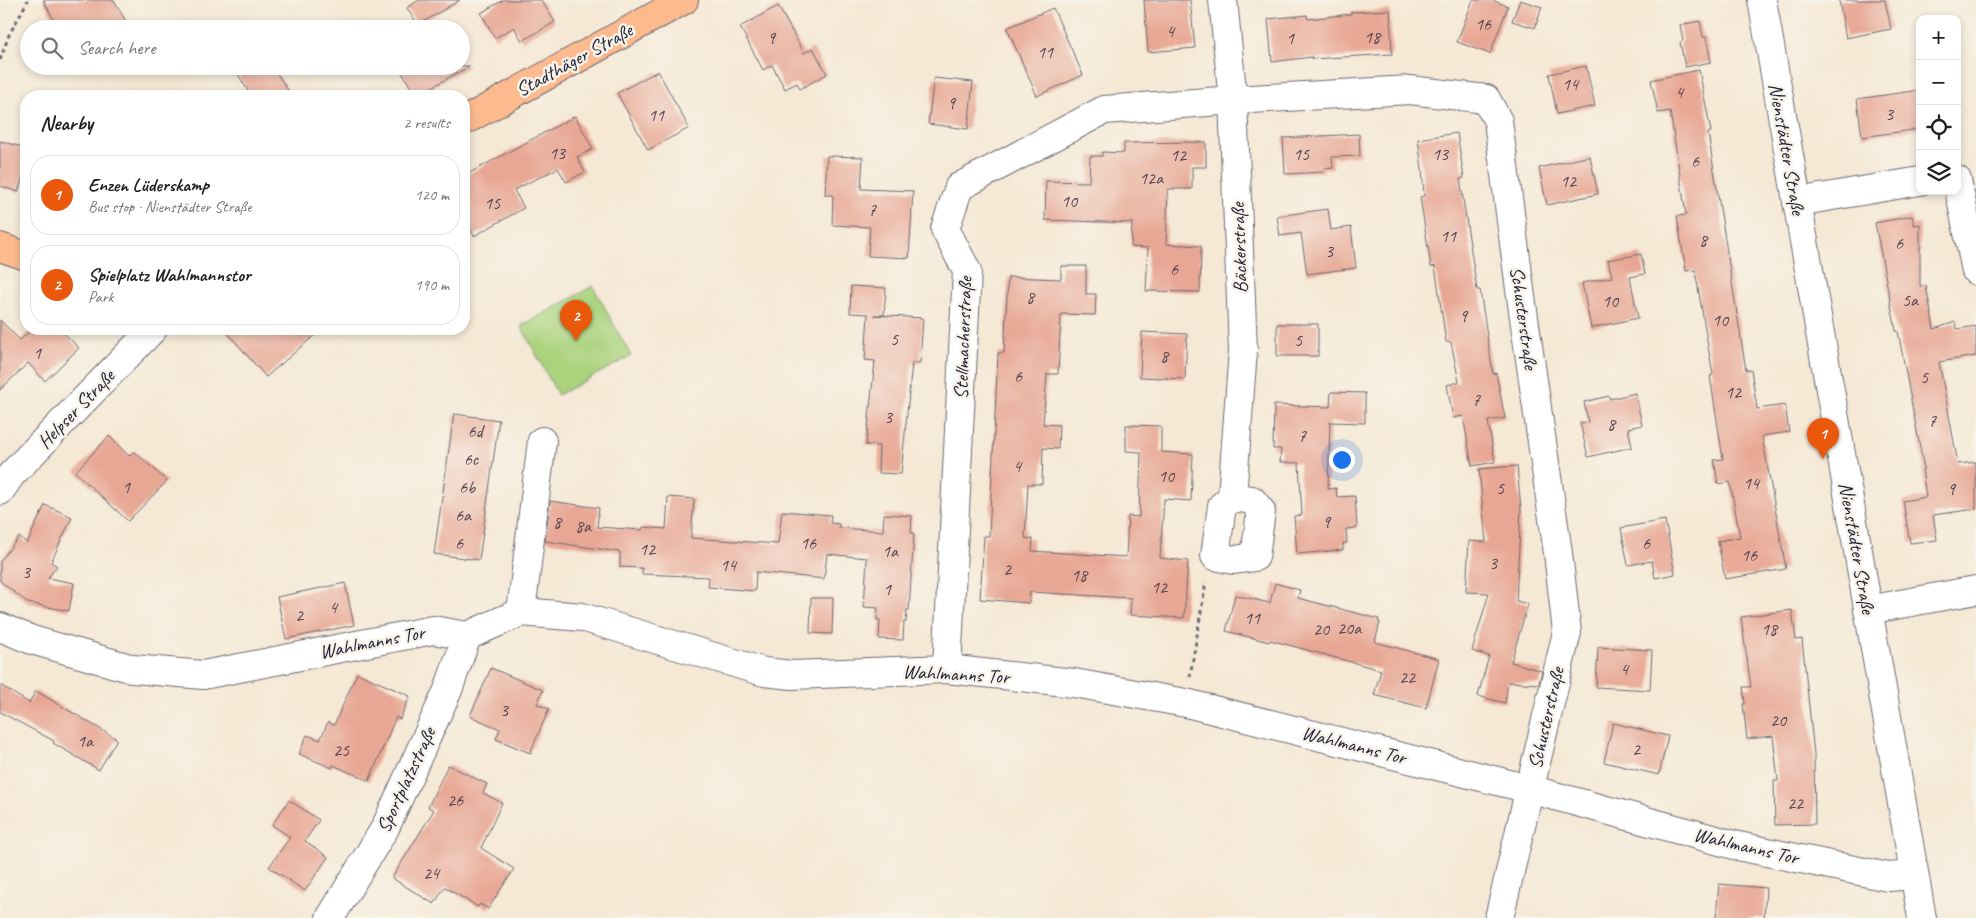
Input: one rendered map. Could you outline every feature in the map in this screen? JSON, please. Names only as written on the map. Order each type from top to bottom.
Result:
[{"type":"main road","name":"Stadthäger Straße","points":[[470,118],[684,0]]},
{"type":"main road","points":[[0,247],[20,254]]},
{"type":"street","name":"Bäckerstraße","points":[[1215,556],[1222,506],[1232,497],[1243,350],[1233,100],[1223,0]]},
{"type":"street","name":"Nienstädter Straße","points":[[1762,0],[1922,918]]},
{"type":"street","name":"Schusterstraße","points":[[1233,100],[1410,90],[1486,99],[1498,121],[1558,553],[1567,632],[1530,789]]},
{"type":"street","name":"Stellmacherstraße","points":[[948,669],[967,271],[945,229],[959,188],[1104,110],[1233,100]]},
{"type":"street","points":[[1961,179],[1976,179]]},
{"type":"street","points":[[1797,202],[1916,182]]},
{"type":"street","points":[[1960,195],[1976,271]]},
{"type":"street","name":"Helpser Straße","points":[[0,491],[12,475],[147,335]]},
{"type":"street","points":[[521,612],[542,441]]},
{"type":"street","points":[[1215,556],[1234,560],[1255,557],[1261,510],[1252,500],[1232,497]]},
{"type":"street","points":[[1868,610],[1976,590]]},
{"type":"street","name":"Wahlmanns Tor","points":[[0,627],[32,640],[133,669],[202,675],[433,630],[468,636],[521,612],[582,617],[764,672],[792,675],[948,669],[1074,683],[1186,703],[1530,789],[1738,846],[1888,877],[1914,875]]},
{"type":"street","name":"Sportplatzstraße","points":[[330,918],[385,828],[448,690],[468,636]]},
{"type":"street","points":[[1499,918],[1530,789]]},
{"type":"path","points":[[0,60],[9,35],[28,0]]},
{"type":"path","points":[[1186,703],[1209,564],[1215,556]]},
{"type":"green space","points":[[593,286],[631,356],[558,395],[521,326]]},
{"type":"building","points":[[43,0],[114,0],[125,20],[54,20]]},
{"type":"building","points":[[419,0],[460,0],[426,20],[415,20],[407,8]]},
{"type":"building","points":[[503,0],[541,0],[555,22],[522,41],[514,27],[495,38],[481,13]]},
{"type":"building","points":[[1144,0],[1190,0],[1195,48],[1148,52]]},
{"type":"building","points":[[1473,0],[1491,0],[1508,6],[1490,54],[1457,42]]},
{"type":"building","points":[[1520,0],[1542,7],[1535,28],[1512,21]]},
{"type":"building","points":[[1839,0],[1885,0],[1891,29],[1846,38]]},
{"type":"building","points":[[778,6],[804,53],[813,48],[827,74],[800,89],[797,83],[785,89],[772,65],[763,70],[740,27]]},
{"type":"building","points":[[1053,8],[1083,75],[1037,96],[1007,28]]},
{"type":"building","points":[[1390,10],[1392,54],[1312,59],[1312,57],[1272,62],[1268,19],[1307,15],[1308,19],[1351,14],[1351,12]]},
{"type":"building","points":[[1700,21],[1703,37],[1706,37],[1711,62],[1685,67],[1680,42],[1683,41],[1680,25]]},
{"type":"building","points":[[1586,66],[1595,106],[1557,114],[1549,74]]},
{"type":"building","points":[[1699,70],[1711,132],[1708,133],[1746,370],[1751,370],[1757,409],[1785,405],[1789,432],[1762,436],[1786,569],[1725,579],[1718,541],[1740,537],[1730,482],[1718,484],[1714,460],[1723,459],[1710,376],[1713,375],[1695,270],[1686,271],[1677,216],[1686,215],[1670,111],[1658,113],[1651,80]]},
{"type":"building","points":[[658,71],[689,128],[648,150],[617,93]]},
{"type":"building","points":[[238,75],[278,75],[288,90],[247,90]]},
{"type":"building","points":[[403,75],[454,75],[427,90],[412,90]]},
{"type":"building","points":[[934,78],[973,82],[968,129],[928,124]]},
{"type":"building","points":[[1916,91],[1916,130],[1862,137],[1857,99]]},
{"type":"building","points":[[575,116],[593,149],[577,157],[585,172],[566,182],[558,168],[514,190],[524,208],[474,236],[470,229],[470,173]]},
{"type":"building","points":[[1457,133],[1464,178],[1460,179],[1477,290],[1480,290],[1493,374],[1496,373],[1505,418],[1488,421],[1495,462],[1472,466],[1463,416],[1453,418],[1447,385],[1459,382],[1451,342],[1446,342],[1435,266],[1431,267],[1420,197],[1424,196],[1418,139]]},
{"type":"building","points":[[1359,134],[1360,156],[1332,157],[1333,168],[1323,169],[1324,172],[1285,174],[1283,138]]},
{"type":"building","points":[[0,141],[20,146],[20,186],[18,192],[0,186]]},
{"type":"building","points":[[1206,142],[1206,167],[1192,167],[1192,189],[1168,189],[1166,244],[1201,246],[1200,292],[1146,291],[1148,248],[1131,247],[1132,223],[1045,220],[1046,181],[1089,182],[1090,156],[1102,156],[1102,152],[1124,153],[1124,143]]},
{"type":"building","points":[[827,156],[863,157],[861,189],[913,191],[909,258],[868,256],[870,227],[832,225],[833,195],[825,195]]},
{"type":"building","points":[[1590,156],[1598,194],[1547,205],[1539,168]]},
{"type":"building","points":[[1328,209],[1331,230],[1351,227],[1356,268],[1307,274],[1301,233],[1280,236],[1277,216]]},
{"type":"building","points":[[1912,216],[1914,225],[1920,224],[1920,286],[1926,286],[1934,329],[1955,322],[1957,329],[1976,326],[1976,356],[1939,362],[1958,464],[1976,462],[1976,509],[1933,515],[1937,540],[1910,543],[1903,501],[1926,497],[1922,469],[1924,469],[1875,223]]},
{"type":"building","points":[[1641,254],[1645,274],[1630,277],[1638,318],[1591,328],[1582,283],[1612,277],[1608,260]]},
{"type":"building","points":[[1061,266],[1086,266],[1086,294],[1096,294],[1095,315],[1061,314],[1058,374],[1047,374],[1043,424],[1059,425],[1058,449],[1043,448],[1042,484],[1028,484],[1025,538],[1033,539],[1032,551],[1126,557],[1128,516],[1139,517],[1141,452],[1126,451],[1126,425],[1161,426],[1161,452],[1193,454],[1191,501],[1164,499],[1160,558],[1188,561],[1184,618],[1130,615],[1131,598],[1030,592],[1029,603],[980,599],[984,536],[989,536],[998,353],[1004,353],[1008,277],[1061,279]]},
{"type":"building","points":[[851,286],[886,288],[884,315],[874,315],[923,318],[920,363],[912,363],[901,474],[878,473],[879,446],[866,445],[875,361],[865,360],[868,314],[850,313]]},
{"type":"building","points":[[0,320],[20,340],[25,335],[66,335],[79,348],[45,381],[28,363],[0,390]]},
{"type":"building","points":[[1277,324],[1318,324],[1318,356],[1277,356]]},
{"type":"building","points":[[1142,332],[1187,334],[1185,379],[1140,377]]},
{"type":"building","points":[[229,335],[315,335],[266,377]]},
{"type":"building","points":[[1331,392],[1365,393],[1365,423],[1330,422],[1328,489],[1336,488],[1337,497],[1355,496],[1357,528],[1346,529],[1347,543],[1343,543],[1343,550],[1297,554],[1294,516],[1302,515],[1299,463],[1280,462],[1281,449],[1273,449],[1274,405],[1330,407]]},
{"type":"building","points":[[1635,393],[1642,425],[1628,428],[1632,447],[1588,457],[1580,423],[1588,422],[1584,402],[1609,396],[1610,399]]},
{"type":"building","points":[[454,414],[499,420],[479,560],[434,554]]},
{"type":"building","points":[[109,436],[129,456],[134,451],[167,481],[128,521],[75,472]]},
{"type":"building","points":[[1517,466],[1521,510],[1516,601],[1528,604],[1511,662],[1542,671],[1539,684],[1508,682],[1505,703],[1478,696],[1489,656],[1472,651],[1489,593],[1466,592],[1469,541],[1486,542],[1479,469]]},
{"type":"building","points":[[668,497],[694,499],[691,538],[778,544],[782,511],[831,515],[830,523],[839,524],[839,528],[883,531],[884,514],[912,516],[911,533],[914,533],[909,610],[907,610],[906,622],[904,622],[903,640],[879,639],[880,620],[877,620],[878,608],[864,607],[867,558],[827,554],[824,579],[756,572],[755,591],[708,587],[709,577],[642,574],[642,568],[620,567],[620,552],[545,541],[550,501],[599,508],[597,527],[642,530],[643,527],[666,529]]},
{"type":"building","points":[[45,505],[72,517],[51,562],[57,566],[48,578],[74,583],[69,611],[28,603],[0,581],[0,561],[19,537],[27,543]]},
{"type":"building","points":[[1665,520],[1675,574],[1655,578],[1652,561],[1628,565],[1621,528]]},
{"type":"building","points":[[345,583],[354,625],[286,639],[277,597]]},
{"type":"building","points":[[1275,583],[1300,590],[1298,598],[1379,619],[1375,642],[1439,659],[1426,708],[1374,695],[1381,670],[1270,640],[1269,642],[1226,631],[1235,595],[1270,603]]},
{"type":"building","points":[[811,598],[833,598],[832,634],[810,633]]},
{"type":"building","points":[[1792,610],[1796,640],[1802,639],[1814,754],[1815,824],[1775,825],[1774,781],[1778,781],[1773,736],[1747,739],[1743,687],[1751,687],[1741,617]]},
{"type":"building","points":[[1598,647],[1652,650],[1650,690],[1596,687]]},
{"type":"building","points":[[491,668],[543,690],[537,704],[549,709],[530,753],[496,739],[500,729],[470,716]]},
{"type":"building","points":[[357,673],[410,696],[400,719],[396,717],[369,781],[333,765],[332,768],[299,754],[307,735],[320,740],[328,722],[334,725]]},
{"type":"building","points":[[0,685],[29,703],[36,691],[117,739],[99,770],[53,743],[54,741],[0,712]]},
{"type":"building","points":[[1613,723],[1668,736],[1659,775],[1604,762]]},
{"type":"building","points":[[448,765],[487,784],[483,793],[502,803],[481,848],[514,869],[488,909],[480,904],[478,907],[445,887],[434,904],[392,878],[434,810],[428,807]]},
{"type":"building","points":[[289,800],[319,820],[305,841],[328,857],[305,891],[269,867],[290,837],[272,825]]},
{"type":"building","points":[[1719,884],[1766,888],[1764,918],[1716,918]]},
{"type":"place","name":"Spielplatz Wahlmannstor","points":[[576,341]]},
{"type":"place","name":"Enzen Lüderskamp","points":[[1823,459]]}]
